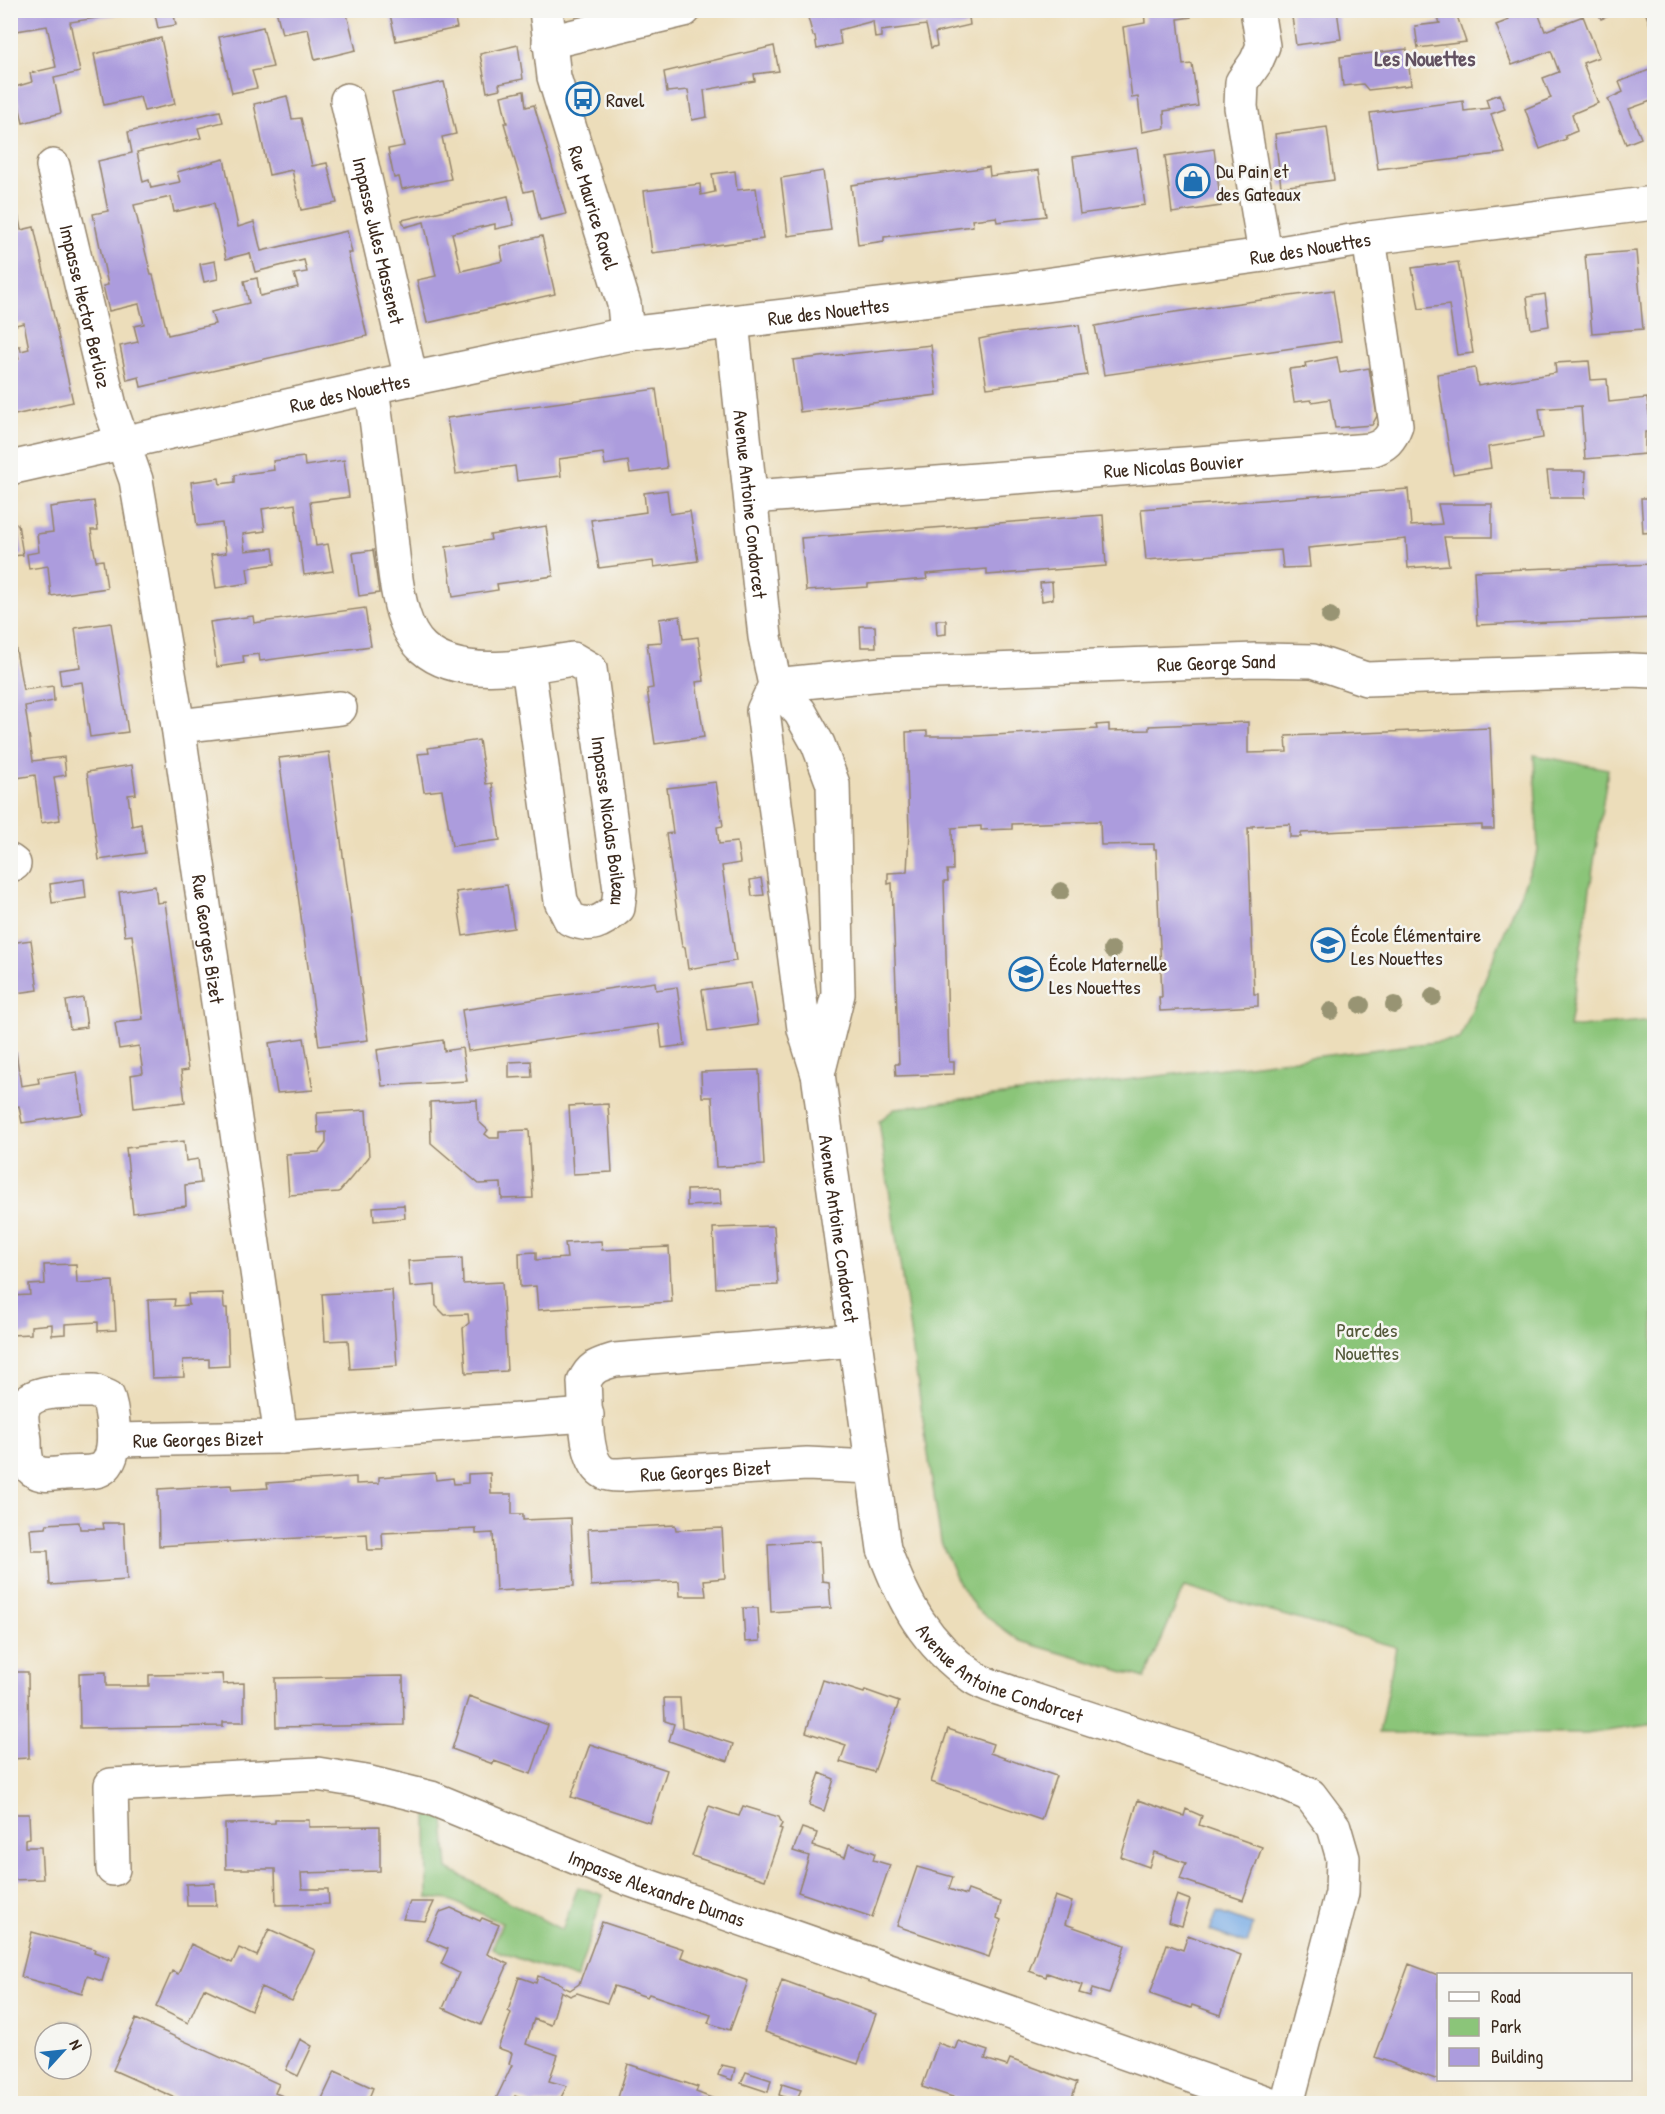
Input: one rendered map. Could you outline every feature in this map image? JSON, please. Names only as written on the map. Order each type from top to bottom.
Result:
[{"type":"street","points":[[547,26],[684,10]]},
{"type":"street","points":[[1257,10],[1263,46],[1256,62],[1242,81],[1241,107],[1265,254]]},
{"type":"street","name":"Rue Maurice Ravel","points":[[547,26],[554,77],[624,304],[627,334]]},
{"type":"street","name":"Impasse Jules Massenet","points":[[347,100],[411,379]]},
{"type":"street","name":"Impasse Hector Berlioz","points":[[53,166],[110,406],[124,444]]},
{"type":"street","name":"Rue des Nouettes","points":[[10,468],[372,387],[627,334],[1009,290],[1369,238],[1654,203]]},
{"type":"street","name":"Rue Nicolas Bouvier","points":[[751,497],[1370,450],[1383,446],[1392,435],[1396,424],[1369,238]]},
{"type":"street","name":"Avenue Antoine Condorcet","points":[[732,322],[765,637],[775,685],[800,712],[818,744],[833,784],[838,994],[818,1074]]},
{"type":"street","name":"Impasse Nicolas Boileau","points":[[372,387],[395,569],[403,612],[410,632],[424,649],[449,663],[488,669],[573,659],[590,669],[620,890],[618,908],[604,920],[583,924],[570,919],[561,901],[528,666]]},
{"type":"street","name":"Rue Georges Bizet","points":[[124,444],[136,480],[178,726],[281,1437]]},
{"type":"street","name":"Rue George Sand","points":[[775,685],[882,674],[1256,660],[1313,661],[1366,679],[1619,670],[1654,671]]},
{"type":"street","name":"Avenue Antoine Condorcet","points":[[775,685],[763,711],[804,1029],[818,1074],[884,1549],[899,1590],[919,1624],[943,1650],[975,1678],[1012,1693],[1274,1779],[1310,1795],[1334,1827],[1343,1858],[1342,1893],[1287,2103]]},
{"type":"street","points":[[178,726],[340,708]]},
{"type":"street","name":"Rue Georges Bizet","points":[[855,1340],[615,1360],[597,1366],[588,1373],[584,1382],[589,1447],[598,1469],[606,1474],[619,1475],[807,1464],[872,1467]]},
{"type":"street","name":"Rue Georges Bizet","points":[[114,1440],[281,1437],[587,1415]]},
{"type":"street","name":"Impasse Alexandre Dumas","points":[[112,1869],[111,1785],[317,1774],[366,1782],[431,1798],[631,1880],[1271,2103]]},
{"type":"green space","name":"Parc des Nouettes","points":[[1534,755],[1608,769],[1569,1028],[1654,1020],[1654,1724],[1586,1734],[1379,1733],[1396,1647],[1184,1587],[1145,1678],[1020,1641],[976,1609],[956,1578],[941,1542],[879,1121],[896,1108],[1460,1039],[1538,851]]},
{"type":"green space","points":[[427,1815],[444,1819],[448,1869],[562,1930],[578,1887],[603,1895],[577,1979],[492,1949],[502,1923],[450,1900],[428,1898]]},
{"type":"water","points":[[1217,1912],[1253,1925],[1247,1944],[1210,1931]]},
{"type":"building","points":[[10,10],[135,10],[136,12],[70,22],[80,72],[54,78],[61,113],[23,123],[15,87],[32,82],[30,73],[56,67],[47,26],[10,32]]},
{"type":"building","points":[[154,10],[173,10],[176,25],[158,28]]},
{"type":"building","points":[[276,10],[346,10],[356,50],[315,60],[308,29],[282,34]]},
{"type":"building","points":[[389,10],[453,10],[457,28],[396,41]]},
{"type":"building","points":[[806,10],[968,10],[970,25],[935,33],[937,46],[931,48],[926,25],[881,31],[881,37],[875,38],[873,21],[839,30],[841,44],[817,49]]},
{"type":"building","points":[[1144,10],[1190,10],[1191,17],[1178,19],[1183,65],[1192,64],[1198,106],[1164,111],[1165,128],[1142,132],[1138,97],[1132,98],[1123,27],[1145,23]]},
{"type":"building","points":[[1291,10],[1337,10],[1341,39],[1296,45]]},
{"type":"building","points":[[1435,10],[1455,10],[1466,42],[1418,48],[1415,26],[1440,23]]},
{"type":"building","points":[[1505,10],[1537,10],[1545,31],[1583,16],[1599,57],[1583,63],[1598,103],[1572,114],[1577,131],[1565,136],[1566,139],[1540,149],[1525,109],[1551,98],[1543,78],[1559,72],[1551,51],[1512,65],[1496,25],[1509,20]]},
{"type":"building","points":[[1597,10],[1615,10],[1616,13],[1601,19]]},
{"type":"building","points":[[1654,10],[1654,36],[1646,14]]},
{"type":"building","points":[[263,27],[273,67],[252,71],[257,88],[232,93],[219,37]]},
{"type":"building","points":[[161,38],[175,104],[144,111],[140,97],[104,105],[94,54]]},
{"type":"building","points":[[518,45],[523,79],[499,84],[500,89],[487,92],[480,54]]},
{"type":"building","points":[[774,46],[779,71],[754,74],[755,81],[704,90],[707,117],[692,120],[688,90],[667,92],[664,72]]},
{"type":"building","points":[[1407,49],[1411,85],[1368,90],[1363,84],[1343,86],[1340,57]]},
{"type":"building","points":[[1654,68],[1654,111],[1651,101],[1629,109],[1641,138],[1626,144],[1608,99],[1623,92],[1619,82]]},
{"type":"building","points":[[444,82],[456,134],[442,137],[451,179],[402,189],[399,177],[394,178],[388,149],[404,146],[392,93]]},
{"type":"building","points":[[524,91],[526,107],[534,105],[566,214],[540,220],[533,190],[524,192],[504,123],[507,123],[501,96]]},
{"type":"building","points":[[1499,94],[1505,109],[1491,114],[1505,153],[1378,169],[1370,113],[1463,101],[1464,111],[1489,108],[1486,99]]},
{"type":"building","points":[[287,96],[292,119],[301,118],[312,166],[327,163],[337,203],[301,210],[292,170],[269,175],[254,104]]},
{"type":"building","points":[[220,111],[223,122],[198,128],[201,138],[137,152],[143,182],[149,180],[151,188],[180,182],[177,172],[224,159],[238,227],[254,222],[261,251],[347,231],[352,253],[348,253],[367,336],[141,387],[139,377],[127,380],[120,346],[138,342],[134,326],[144,324],[139,304],[109,311],[103,286],[108,285],[93,214],[108,211],[98,161],[132,153],[128,132]],"holes":[[[171,197],[174,212],[214,203],[226,259],[250,253],[255,272],[304,260],[307,272],[294,274],[298,287],[260,296],[257,278],[244,281],[249,303],[211,312],[215,324],[168,335],[134,205]]]},
{"type":"building","points":[[1327,127],[1334,180],[1281,187],[1275,134]]},
{"type":"building","points":[[1137,148],[1145,205],[1080,214],[1073,157]]},
{"type":"building","name":"Du Pain et des Gateaux","points":[[1214,149],[1221,206],[1172,213],[1165,156]]},
{"type":"building","points":[[989,167],[990,176],[1039,170],[1046,216],[997,222],[996,217],[972,220],[973,226],[884,237],[884,241],[858,245],[851,185]]},
{"type":"building","points":[[735,171],[737,190],[756,188],[763,239],[652,253],[644,191],[700,184],[701,195],[715,192],[712,174]]},
{"type":"building","points":[[823,171],[831,230],[788,236],[781,178]]},
{"type":"building","points":[[508,196],[514,225],[495,229],[495,224],[452,233],[461,271],[503,261],[500,246],[542,236],[555,294],[427,323],[417,280],[436,276],[424,222],[405,227],[402,220]]},
{"type":"building","points":[[10,203],[16,203],[21,230],[34,227],[73,402],[10,416],[10,361],[19,359],[16,346],[20,346],[21,351],[29,349],[24,323],[12,326],[10,324]]},
{"type":"building","points":[[1636,251],[1643,329],[1592,333],[1585,255]]},
{"type":"building","points":[[215,261],[218,279],[204,282],[200,264]]},
{"type":"building","points":[[1458,262],[1473,353],[1457,355],[1449,305],[1419,309],[1412,268]]},
{"type":"building","points":[[1333,290],[1341,341],[1104,375],[1095,326],[1154,315]]},
{"type":"building","points":[[1545,294],[1549,326],[1531,329],[1527,297]]},
{"type":"building","points":[[1079,325],[1087,375],[987,388],[979,339]]},
{"type":"building","points":[[931,345],[937,395],[800,412],[793,360]]},
{"type":"building","points":[[1337,357],[1340,373],[1369,368],[1377,416],[1372,425],[1335,428],[1330,399],[1294,402],[1289,369],[1306,367],[1305,363]]},
{"type":"building","points":[[1589,361],[1591,380],[1607,379],[1609,402],[1647,398],[1650,422],[1653,421],[1654,428],[1650,432],[1645,432],[1645,454],[1585,459],[1581,406],[1539,409],[1543,438],[1488,447],[1491,468],[1453,474],[1437,374],[1475,368],[1478,386],[1556,373],[1555,363]]},
{"type":"building","points":[[656,389],[667,468],[630,473],[628,461],[605,465],[603,453],[559,459],[561,476],[517,481],[515,466],[456,474],[447,418]]},
{"type":"building","points":[[304,457],[305,466],[344,460],[349,497],[310,502],[316,546],[328,544],[333,571],[304,575],[295,504],[262,509],[265,531],[243,534],[245,551],[273,548],[275,564],[247,568],[249,583],[216,588],[211,555],[226,553],[222,523],[197,526],[191,482],[219,478],[220,484],[235,482],[235,475],[274,470],[273,461]]},
{"type":"building","points":[[1547,471],[1586,471],[1585,498],[1550,498]]},
{"type":"building","points":[[1408,489],[1411,526],[1442,524],[1438,504],[1492,504],[1492,537],[1444,537],[1449,565],[1408,568],[1406,539],[1308,548],[1310,567],[1283,568],[1281,550],[1146,560],[1141,509]]},
{"type":"building","points":[[667,490],[670,514],[690,511],[698,561],[654,567],[653,561],[599,568],[591,520],[646,512],[644,493]]},
{"type":"building","points":[[1641,498],[1654,498],[1654,532],[1643,533]]},
{"type":"building","points":[[94,501],[98,530],[91,530],[93,545],[96,561],[103,560],[107,588],[51,596],[48,566],[29,569],[27,554],[39,552],[37,534],[53,532],[50,507]]},
{"type":"building","points":[[1103,515],[1106,566],[987,575],[987,569],[926,574],[927,579],[868,584],[868,587],[806,591],[801,538]]},
{"type":"building","points":[[18,524],[23,555],[10,556],[10,525]]},
{"type":"building","points":[[546,526],[553,576],[497,584],[498,590],[453,597],[446,547],[491,540],[490,535]]},
{"type":"building","points":[[373,550],[379,593],[359,596],[353,553]]},
{"type":"building","points":[[1654,564],[1654,618],[1477,625],[1474,571]]},
{"type":"building","points":[[1052,582],[1053,599],[1042,601],[1040,583]]},
{"type":"building","points":[[365,608],[371,646],[260,661],[259,654],[243,656],[244,663],[217,667],[210,622],[253,616],[254,623]]},
{"type":"building","points":[[10,616],[23,690],[53,686],[54,701],[25,706],[33,761],[64,757],[66,775],[54,777],[60,820],[41,823],[35,775],[10,779]]},
{"type":"building","points":[[680,616],[683,639],[698,637],[704,681],[696,682],[704,737],[655,744],[647,689],[653,688],[647,643],[662,642],[659,619]]},
{"type":"building","points":[[936,620],[946,620],[946,634],[937,635]]},
{"type":"building","points":[[111,623],[128,732],[90,737],[82,682],[61,685],[59,670],[80,667],[75,628]]},
{"type":"building","points":[[860,626],[875,626],[876,647],[861,647]]},
{"type":"building","points":[[1248,722],[1248,753],[1287,752],[1286,736],[1490,728],[1494,829],[1482,829],[1482,825],[1301,833],[1301,837],[1290,837],[1290,824],[1248,828],[1254,994],[1258,994],[1258,1006],[1160,1011],[1159,997],[1162,997],[1154,844],[1101,845],[1100,821],[1012,824],[1012,829],[981,830],[981,826],[952,828],[953,870],[947,870],[948,881],[944,881],[949,1062],[954,1062],[954,1074],[896,1076],[895,1064],[899,1064],[892,883],[888,884],[888,873],[907,872],[909,832],[906,732],[927,731],[927,736],[977,736],[1097,729],[1096,725],[1109,724],[1109,731],[1149,730],[1149,726]]},
{"type":"building","points":[[479,740],[486,784],[492,783],[500,840],[452,846],[442,790],[424,792],[418,754],[429,753],[428,748]]},
{"type":"building","points":[[329,752],[368,1040],[319,1046],[279,758]]},
{"type":"building","points":[[132,765],[136,794],[128,795],[132,826],[141,824],[145,853],[99,860],[87,772]]},
{"type":"building","points":[[716,782],[723,826],[717,827],[719,844],[737,842],[740,863],[722,866],[736,961],[688,969],[685,947],[682,947],[666,834],[673,833],[667,788]]},
{"type":"building","points":[[761,878],[764,895],[752,896],[750,880]]},
{"type":"building","points":[[84,879],[86,898],[52,903],[50,884]]},
{"type":"building","points":[[507,885],[514,928],[463,936],[456,892]]},
{"type":"building","points":[[155,886],[157,903],[165,902],[188,1070],[181,1071],[185,1102],[134,1108],[131,1075],[143,1073],[139,1046],[119,1049],[115,1023],[143,1019],[132,935],[125,936],[119,892]]},
{"type":"building","points":[[31,940],[38,990],[10,994],[10,943]]},
{"type":"building","points":[[655,982],[656,990],[677,987],[685,1045],[662,1048],[659,1024],[468,1051],[462,1010]]},
{"type":"building","points":[[751,983],[758,1025],[708,1032],[702,990]]},
{"type":"building","points":[[83,998],[87,1027],[70,1029],[66,1001]]},
{"type":"building","points":[[10,1005],[15,1027],[10,1027]]},
{"type":"building","points":[[304,1038],[313,1090],[277,1093],[269,1043]]},
{"type":"building","points":[[443,1040],[444,1051],[462,1048],[467,1081],[382,1086],[377,1050]]},
{"type":"building","points":[[16,1052],[21,1086],[39,1083],[38,1078],[77,1072],[83,1114],[22,1123],[19,1106],[10,1107],[10,1053]]},
{"type":"building","points":[[531,1061],[532,1077],[509,1078],[509,1062]]},
{"type":"building","points":[[759,1070],[764,1165],[716,1167],[712,1097],[702,1097],[701,1072]]},
{"type":"building","points":[[477,1100],[478,1121],[488,1130],[485,1134],[490,1138],[499,1138],[499,1131],[529,1130],[533,1198],[502,1199],[501,1183],[479,1184],[431,1143],[430,1102]]},
{"type":"building","points":[[608,1104],[612,1172],[573,1174],[569,1106]]},
{"type":"building","points":[[366,1110],[369,1157],[339,1192],[289,1195],[286,1154],[319,1152],[326,1143],[326,1132],[318,1133],[317,1113]]},
{"type":"building","points":[[184,1141],[186,1161],[198,1159],[201,1183],[185,1185],[186,1206],[133,1213],[126,1148]]},
{"type":"building","points":[[720,1189],[721,1204],[687,1206],[687,1190]]},
{"type":"building","points":[[404,1205],[405,1218],[374,1221],[373,1207]]},
{"type":"building","points":[[774,1226],[778,1285],[716,1288],[713,1228]]},
{"type":"building","points":[[601,1241],[602,1250],[669,1247],[672,1302],[538,1310],[536,1286],[520,1287],[519,1253],[536,1252],[536,1260],[567,1258],[565,1243]]},
{"type":"building","points":[[462,1258],[463,1284],[502,1282],[507,1371],[466,1373],[463,1328],[469,1323],[468,1314],[445,1315],[436,1306],[435,1285],[410,1287],[408,1261]]},
{"type":"building","points":[[76,1264],[77,1283],[113,1281],[116,1330],[98,1331],[98,1322],[65,1324],[65,1334],[52,1335],[52,1324],[31,1326],[31,1334],[10,1335],[10,1296],[30,1295],[29,1285],[45,1284],[44,1265]]},
{"type":"building","points":[[392,1290],[397,1366],[350,1369],[348,1340],[325,1341],[322,1294]]},
{"type":"building","points":[[223,1293],[224,1308],[227,1308],[229,1366],[209,1367],[209,1359],[183,1360],[184,1377],[152,1378],[148,1300],[175,1299],[174,1306],[189,1305],[188,1294]]},
{"type":"building","points":[[435,1473],[436,1480],[453,1478],[454,1484],[468,1483],[468,1474],[490,1473],[491,1494],[512,1494],[512,1514],[523,1514],[523,1520],[571,1518],[574,1586],[496,1591],[493,1533],[476,1534],[476,1529],[382,1533],[383,1550],[368,1550],[367,1534],[159,1546],[158,1489],[231,1485],[232,1490],[268,1488],[267,1483],[356,1477],[356,1484],[379,1483],[379,1477]]},
{"type":"building","points":[[79,1522],[80,1529],[104,1529],[103,1523],[124,1523],[127,1580],[50,1585],[48,1551],[32,1551],[30,1529],[46,1528],[47,1524]]},
{"type":"building","points":[[675,1525],[676,1530],[722,1528],[725,1578],[704,1580],[706,1596],[680,1596],[679,1581],[591,1586],[588,1529]]},
{"type":"building","points":[[820,1541],[822,1581],[829,1582],[831,1608],[771,1612],[768,1544]]},
{"type":"building","points":[[743,1608],[758,1608],[760,1641],[745,1642]]},
{"type":"building","points":[[10,1672],[28,1672],[29,1758],[10,1759]]},
{"type":"building","points":[[106,1672],[106,1686],[149,1686],[149,1675],[222,1674],[223,1684],[244,1683],[244,1722],[223,1722],[223,1726],[80,1728],[79,1673]]},
{"type":"building","points":[[403,1676],[404,1725],[276,1727],[275,1678]]},
{"type":"building","points":[[823,1680],[864,1693],[865,1690],[899,1702],[874,1772],[840,1762],[846,1745],[806,1732]]},
{"type":"building","points":[[469,1696],[548,1725],[531,1774],[494,1761],[493,1764],[452,1749]]},
{"type":"building","points":[[664,1698],[680,1698],[682,1727],[733,1744],[728,1761],[669,1741],[674,1724],[665,1721]]},
{"type":"building","points":[[948,1729],[993,1744],[990,1753],[1056,1776],[1041,1820],[931,1782]]},
{"type":"building","points":[[590,1744],[667,1770],[650,1823],[571,1797]]},
{"type":"building","points":[[820,1773],[834,1779],[824,1811],[809,1805]]},
{"type":"building","points":[[1138,1800],[1184,1816],[1186,1809],[1202,1816],[1199,1825],[1262,1847],[1243,1900],[1180,1879],[1186,1863],[1154,1852],[1149,1867],[1121,1857]]},
{"type":"building","points":[[709,1806],[739,1816],[743,1806],[779,1817],[782,1824],[779,1829],[782,1830],[765,1880],[692,1856]]},
{"type":"building","points":[[10,1814],[29,1814],[30,1838],[25,1839],[25,1847],[41,1847],[43,1879],[10,1880]]},
{"type":"building","points":[[275,1820],[309,1820],[309,1827],[380,1826],[380,1871],[301,1873],[302,1889],[328,1889],[329,1904],[276,1905],[275,1869],[226,1869],[225,1824],[275,1823]]},
{"type":"building","points":[[802,1828],[817,1833],[813,1846],[845,1857],[849,1844],[875,1853],[873,1860],[890,1865],[872,1917],[798,1892],[809,1856],[793,1851]]},
{"type":"building","points":[[917,1867],[953,1877],[949,1889],[966,1895],[968,1890],[1001,1902],[997,1918],[1001,1920],[989,1957],[897,1926]]},
{"type":"building","points":[[215,1883],[216,1906],[187,1906],[186,1884]]},
{"type":"building","points":[[1177,1895],[1190,1900],[1182,1926],[1168,1922]]},
{"type":"building","points":[[1055,1896],[1072,1902],[1065,1924],[1125,1945],[1109,1994],[1092,1989],[1090,1996],[1079,1993],[1082,1985],[1047,1973],[1046,1977],[1029,1971]]},
{"type":"building","points":[[410,1902],[434,1902],[425,1921],[403,1919]]},
{"type":"building","points":[[451,1908],[480,1921],[482,1918],[499,1925],[487,1954],[508,1964],[481,2025],[443,2008],[459,1973],[441,1964],[448,1949],[427,1940],[440,1912]]},
{"type":"building","points":[[602,1922],[684,1949],[681,1957],[748,1981],[730,2030],[708,2023],[711,2015],[649,1994],[647,1997],[614,1986],[607,2003],[577,1993],[570,1996],[561,1991],[551,2025],[534,2019],[526,2044],[558,2055],[549,2081],[567,2086],[558,2103],[531,2103],[515,2096],[512,2103],[494,2103],[512,2065],[509,2064],[512,2053],[498,2048],[511,2013],[508,2011],[519,1977],[536,1983],[538,1976],[561,1984],[570,1990],[579,1984]]},
{"type":"building","points":[[269,1929],[315,1950],[292,2001],[261,1987],[251,2010],[204,1988],[188,2023],[156,2007],[172,1971],[178,1974],[191,1944],[232,1963],[239,1948],[257,1956]]},
{"type":"building","points":[[32,1932],[95,1949],[94,1952],[109,1957],[102,1981],[87,1976],[82,1994],[21,1977]]},
{"type":"building","points":[[1188,1935],[1241,1955],[1221,2015],[1150,1994],[1167,1944],[1183,1950]]},
{"type":"building","points":[[1409,1964],[1437,1975],[1437,2080],[1375,2057]]},
{"type":"building","points":[[782,1980],[876,2014],[858,2064],[765,2032]]},
{"type":"building","points":[[136,2019],[279,2084],[275,2093],[301,2103],[187,2103],[113,2070]]},
{"type":"building","points":[[300,2039],[312,2046],[298,2076],[286,2070]]},
{"type":"building","points":[[958,2041],[988,2051],[985,2059],[1007,2066],[1010,2059],[1077,2083],[1070,2103],[971,2103],[922,2087],[938,2043],[955,2049]]},
{"type":"building","points":[[628,2064],[698,2087],[696,2092],[717,2100],[715,2103],[624,2103],[617,2101]]},
{"type":"building","points":[[722,2065],[735,2068],[732,2080],[718,2075]]},
{"type":"building","points":[[335,2071],[373,2088],[367,2103],[320,2103]]},
{"type":"building","points":[[746,2072],[771,2080],[768,2092],[741,2083]]},
{"type":"building","points":[[782,2084],[801,2090],[796,2101],[779,2095]]},
{"type":"place","name":"Ravel","points":[[583,99]]},
{"type":"place","name":"Du Pain et des Gateaux","points":[[1193,181]]},
{"type":"place","name":"École Élémentaire Les Nouettes","points":[[1328,945]]},
{"type":"place","name":"École Maternelle Les Nouettes","points":[[1026,974]]},
{"type":"district","name":"Les Nouettes","points":[[1425,58]]}]
